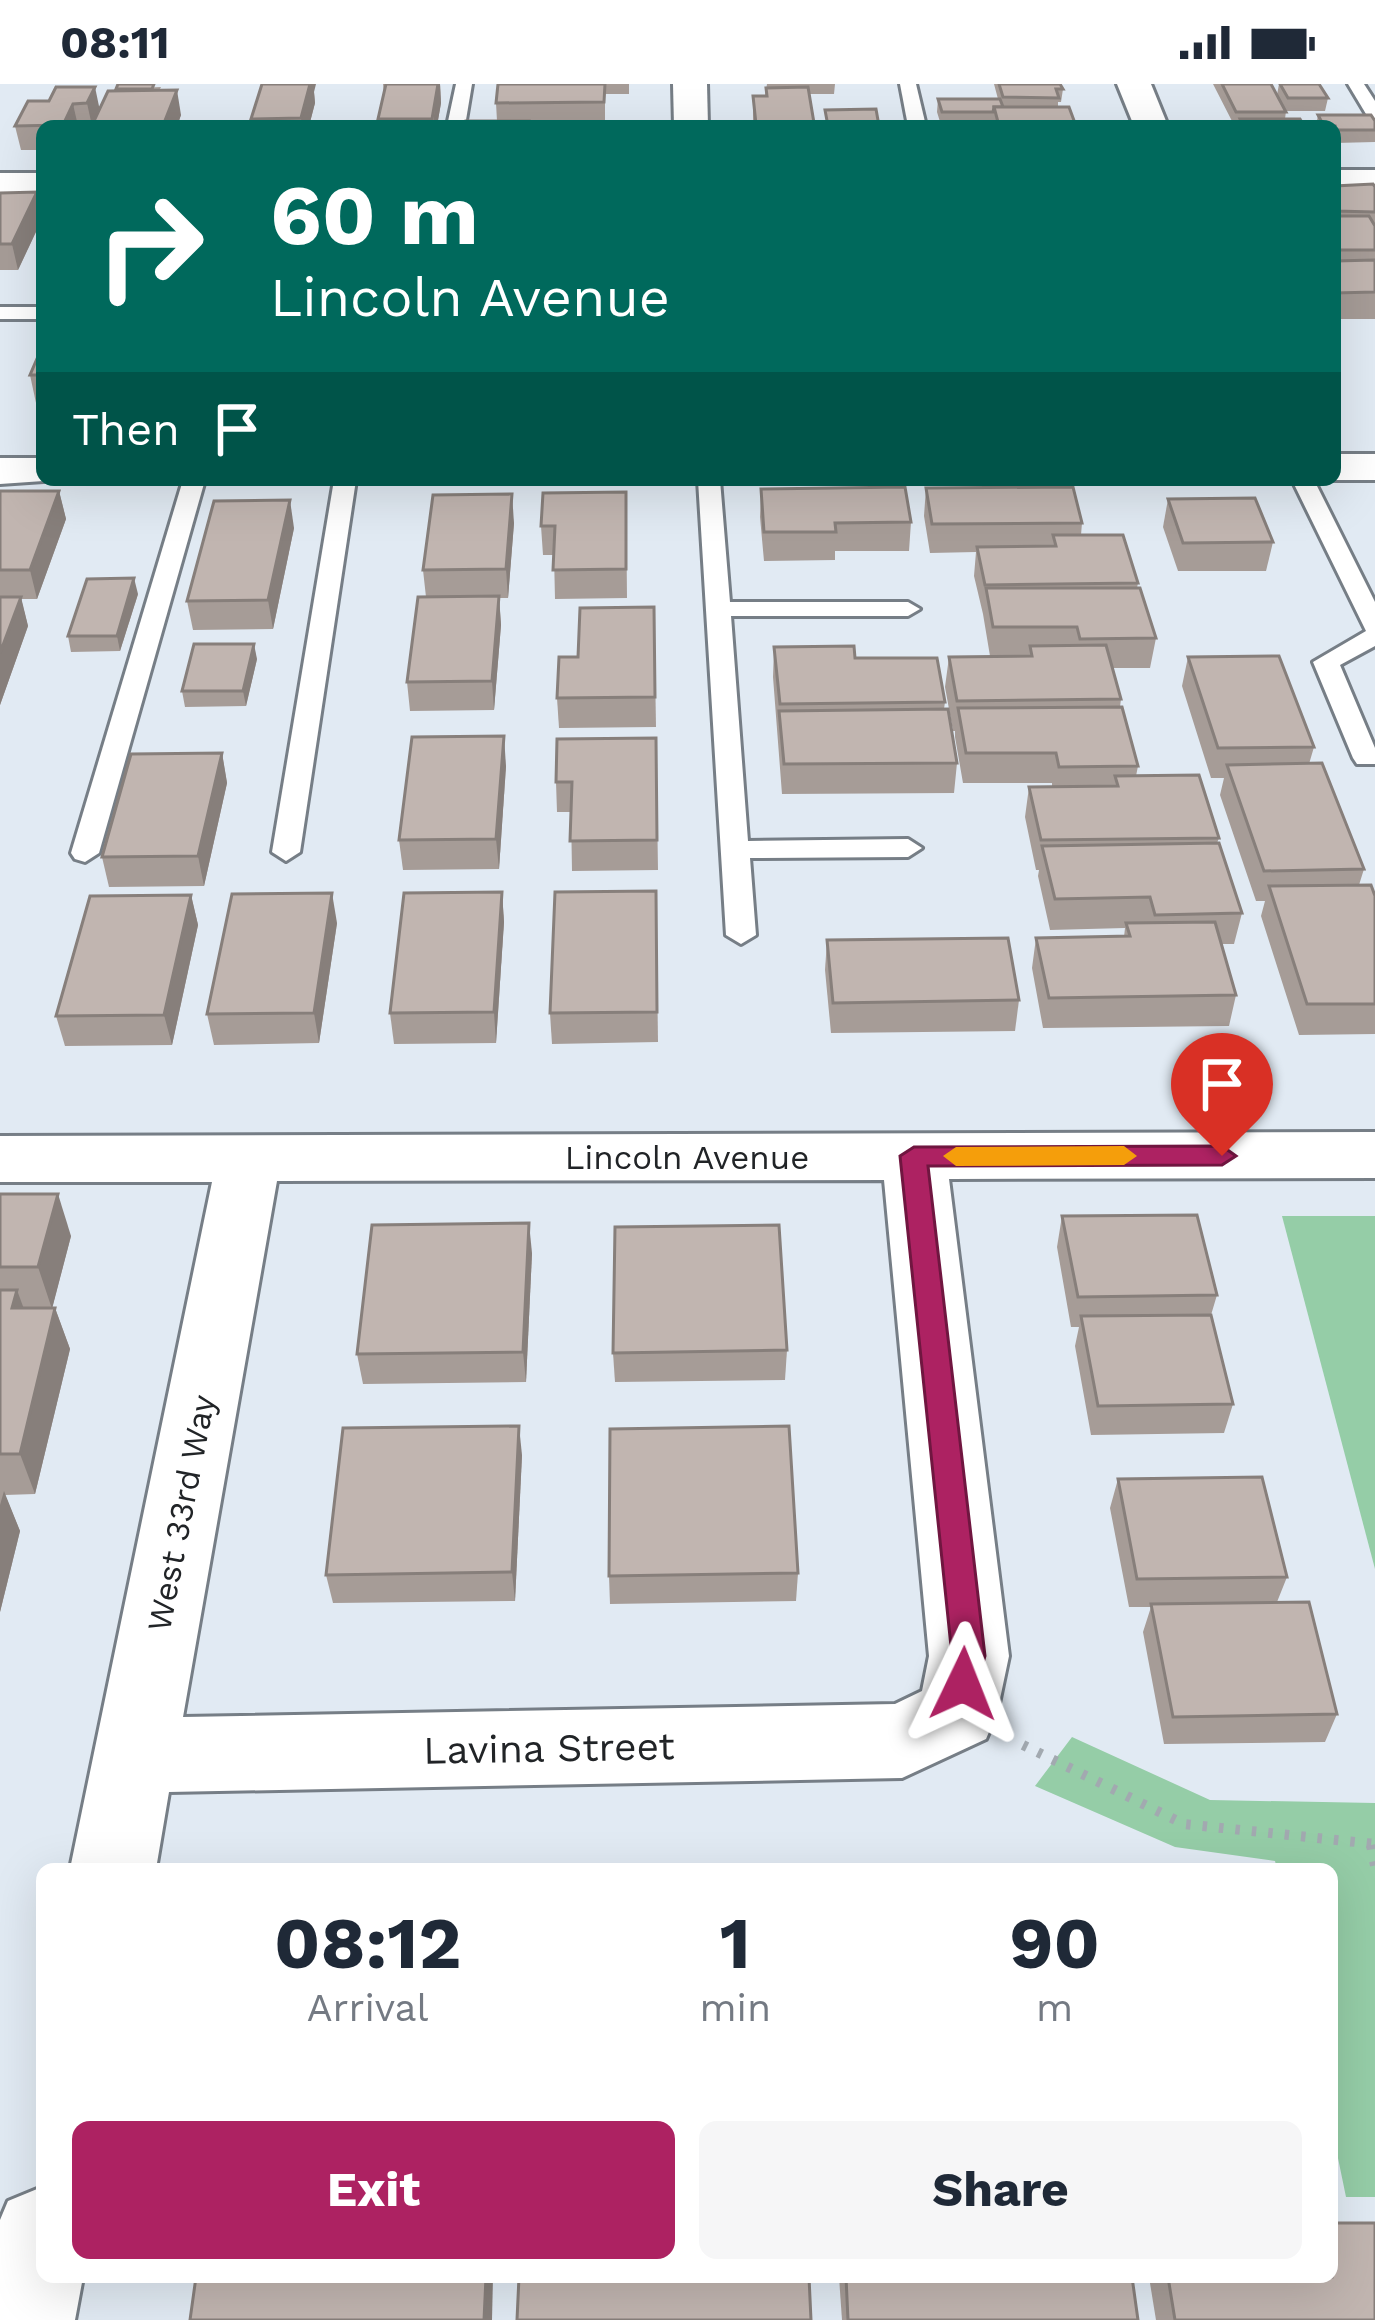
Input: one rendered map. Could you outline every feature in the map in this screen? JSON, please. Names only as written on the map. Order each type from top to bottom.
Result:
[{"type":"street","points":[[690,84],[691,120]]},
{"type":"street","points":[[1134,84],[1149,120]]},
{"type":"street","points":[[1341,181],[1375,181]]},
{"type":"street","points":[[0,184],[36,184]]},
{"type":"street","points":[[1341,467],[1375,467]]},
{"type":"street","points":[[0,472],[36,471]]},
{"type":"street","points":[[914,1156],[969,1656],[957,1713]]},
{"type":"street","name":"Lincoln Avenue","points":[[0,1159],[1375,1156]]},
{"type":"street","name":"West 33rd Way","points":[[113,1863],[249,1157]]},
{"type":"street","name":"Lavina Street","points":[[135,1755],[902,1741],[957,1713]]},
{"type":"street","points":[[26,2320],[36,2267]]},
{"type":"lane","points":[[457,120],[464,84]]},
{"type":"lane","points":[[908,84],[915,120]]},
{"type":"lane","points":[[1357,84],[1375,115]]},
{"type":"lane","points":[[0,313],[36,313]]},
{"type":"lane","points":[[85,853],[192,486]]},
{"type":"lane","points":[[286,852],[344,486]]},
{"type":"lane","points":[[710,486],[741,934]]},
{"type":"lane","points":[[1306,486],[1375,627]]},
{"type":"lane","points":[[721,609],[908,609]]},
{"type":"lane","points":[[1366,758],[1326,662],[1375,636]]},
{"type":"lane","points":[[734,850],[908,848]]},
{"type":"path","points":[[957,1713],[1184,1824],[1373,1844],[1375,1866]]},
{"type":"green space","points":[[1282,1216],[1375,1216],[1375,1569]]},
{"type":"green space","points":[[1072,1737],[1210,1800],[1375,1803],[1375,2197],[1346,2197],[1338,2158],[1338,1863],[1276,1863],[1175,1847],[1035,1786]]},
{"type":"building","points":[[118,84],[154,84],[152,89],[116,89]]},
{"type":"building","points":[[262,84],[310,84],[301,118],[251,119]]},
{"type":"building","points":[[386,84],[438,84],[432,119],[378,119]]},
{"type":"building","points":[[498,84],[605,84],[604,102],[496,103]]},
{"type":"building","points":[[999,84],[1060,84],[1063,89],[1056,89],[1059,98],[1003,97]]},
{"type":"building","points":[[1222,84],[1271,84],[1286,112],[1236,112]]},
{"type":"building","points":[[1280,84],[1319,84],[1328,98],[1288,98]]},
{"type":"building","points":[[56,87],[95,87],[87,103],[73,104],[65,120],[15,126],[28,101],[49,101]]},
{"type":"building","points":[[808,87],[814,120],[756,120],[753,96],[767,96],[766,88]]},
{"type":"building","points":[[177,90],[165,120],[94,120],[108,91]]},
{"type":"building","points":[[938,99],[1000,99],[1003,107],[994,107],[993,112],[942,112]]},
{"type":"building","points":[[994,107],[1069,107],[1074,120],[997,120]]},
{"type":"building","points":[[876,109],[878,120],[827,120],[825,110]]},
{"type":"building","points":[[1318,115],[1371,115],[1375,130],[1341,130],[1341,120],[1321,120]]},
{"type":"building","points":[[1373,184],[1375,212],[1341,211],[1341,186]]},
{"type":"building","points":[[36,192],[12,244],[0,244],[0,193]]},
{"type":"building","points":[[1341,216],[1369,216],[1375,226],[1375,250],[1341,250]]},
{"type":"building","points":[[1375,260],[1375,292],[1341,293],[1341,261]]},
{"type":"building","points":[[905,487],[911,522],[835,523],[836,532],[764,532],[761,489]]},
{"type":"building","points":[[1073,487],[1082,523],[932,524],[926,488]]},
{"type":"building","points":[[0,491],[59,491],[30,570],[0,570]]},
{"type":"building","points":[[626,492],[626,569],[553,570],[555,526],[541,526],[543,493]]},
{"type":"building","points":[[512,494],[506,569],[423,570],[433,495]]},
{"type":"building","points":[[1255,498],[1273,542],[1183,543],[1168,499]]},
{"type":"building","points":[[290,500],[268,600],[187,601],[214,501]]},
{"type":"building","points":[[1053,535],[1123,535],[1138,583],[985,585],[977,547],[1056,546]]},
{"type":"building","points":[[134,578],[117,636],[68,636],[87,579]]},
{"type":"building","points":[[986,588],[1140,588],[1156,638],[1080,639],[1077,627],[993,627]]},
{"type":"building","points":[[499,596],[492,681],[407,682],[418,597]]},
{"type":"building","points":[[0,597],[21,597],[0,653]]},
{"type":"building","points":[[654,607],[655,697],[557,698],[559,657],[578,657],[580,608]]},
{"type":"building","points":[[194,644],[254,644],[243,691],[182,691]]},
{"type":"building","points":[[1106,645],[1121,699],[957,701],[949,657],[1032,656],[1030,646]]},
{"type":"building","points":[[854,646],[855,658],[937,658],[945,702],[780,704],[774,647]]},
{"type":"building","points":[[1279,656],[1314,747],[1218,748],[1188,657]]},
{"type":"building","points":[[1122,707],[1138,766],[1059,767],[1056,753],[966,753],[958,708]]},
{"type":"building","points":[[948,709],[957,763],[784,764],[779,711]]},
{"type":"building","points":[[504,736],[496,839],[399,840],[412,737]]},
{"type":"building","points":[[656,738],[657,840],[570,841],[572,782],[556,782],[557,739]]},
{"type":"building","points":[[222,753],[198,856],[102,857],[131,754]]},
{"type":"building","points":[[1322,763],[1364,869],[1264,871],[1227,765]]},
{"type":"building","points":[[1199,775],[1219,838],[1041,840],[1029,787],[1118,786],[1115,776]]},
{"type":"building","points":[[1219,843],[1242,913],[1155,915],[1150,897],[1055,899],[1042,846]]},
{"type":"building","points":[[1371,885],[1375,896],[1375,1004],[1307,1004],[1269,886]]},
{"type":"building","points":[[656,891],[657,1012],[550,1013],[555,892]]},
{"type":"building","points":[[502,892],[494,1012],[390,1013],[404,893]]},
{"type":"building","points":[[332,893],[314,1013],[207,1014],[232,894]]},
{"type":"building","points":[[191,895],[164,1015],[56,1016],[90,896]]},
{"type":"building","points":[[1215,922],[1236,995],[1049,998],[1036,938],[1130,936],[1126,923]]},
{"type":"building","points":[[1008,938],[1019,1000],[833,1003],[827,940]]},
{"type":"building","points":[[0,1194],[58,1194],[38,1267],[0,1267]]},
{"type":"building","points":[[1197,1215],[1217,1295],[1078,1297],[1062,1216]]},
{"type":"building","points":[[529,1223],[523,1352],[357,1354],[372,1225]]},
{"type":"building","points":[[779,1225],[787,1350],[613,1353],[615,1227]]},
{"type":"building","points":[[0,1290],[17,1290],[12,1308],[55,1308],[20,1454],[0,1454]]},
{"type":"building","points":[[1211,1315],[1233,1404],[1098,1406],[1081,1316]]},
{"type":"building","points":[[519,1426],[512,1572],[326,1575],[343,1428]]},
{"type":"building","points":[[789,1426],[798,1573],[609,1576],[610,1429]]},
{"type":"building","points":[[1262,1477],[1287,1577],[1137,1579],[1118,1479]]},
{"type":"building","points":[[1309,1602],[1337,1714],[1173,1717],[1151,1604]]},
{"type":"building","points":[[1338,2223],[1375,2223],[1375,2320],[1175,2320],[1169,2283],[1338,2283]]},
{"type":"building","points":[[195,2283],[486,2283],[484,2320],[190,2320]]},
{"type":"building","points":[[519,2283],[809,2283],[811,2320],[517,2320]]},
{"type":"building","points":[[846,2283],[1133,2283],[1138,2320],[848,2320]]},
{"type":"slow traffic","points":[[956,1156],[1124,1156]]},
{"type":"route","points":[[963,1684],[969,1656],[914,1156],[1222,1156]]}]
